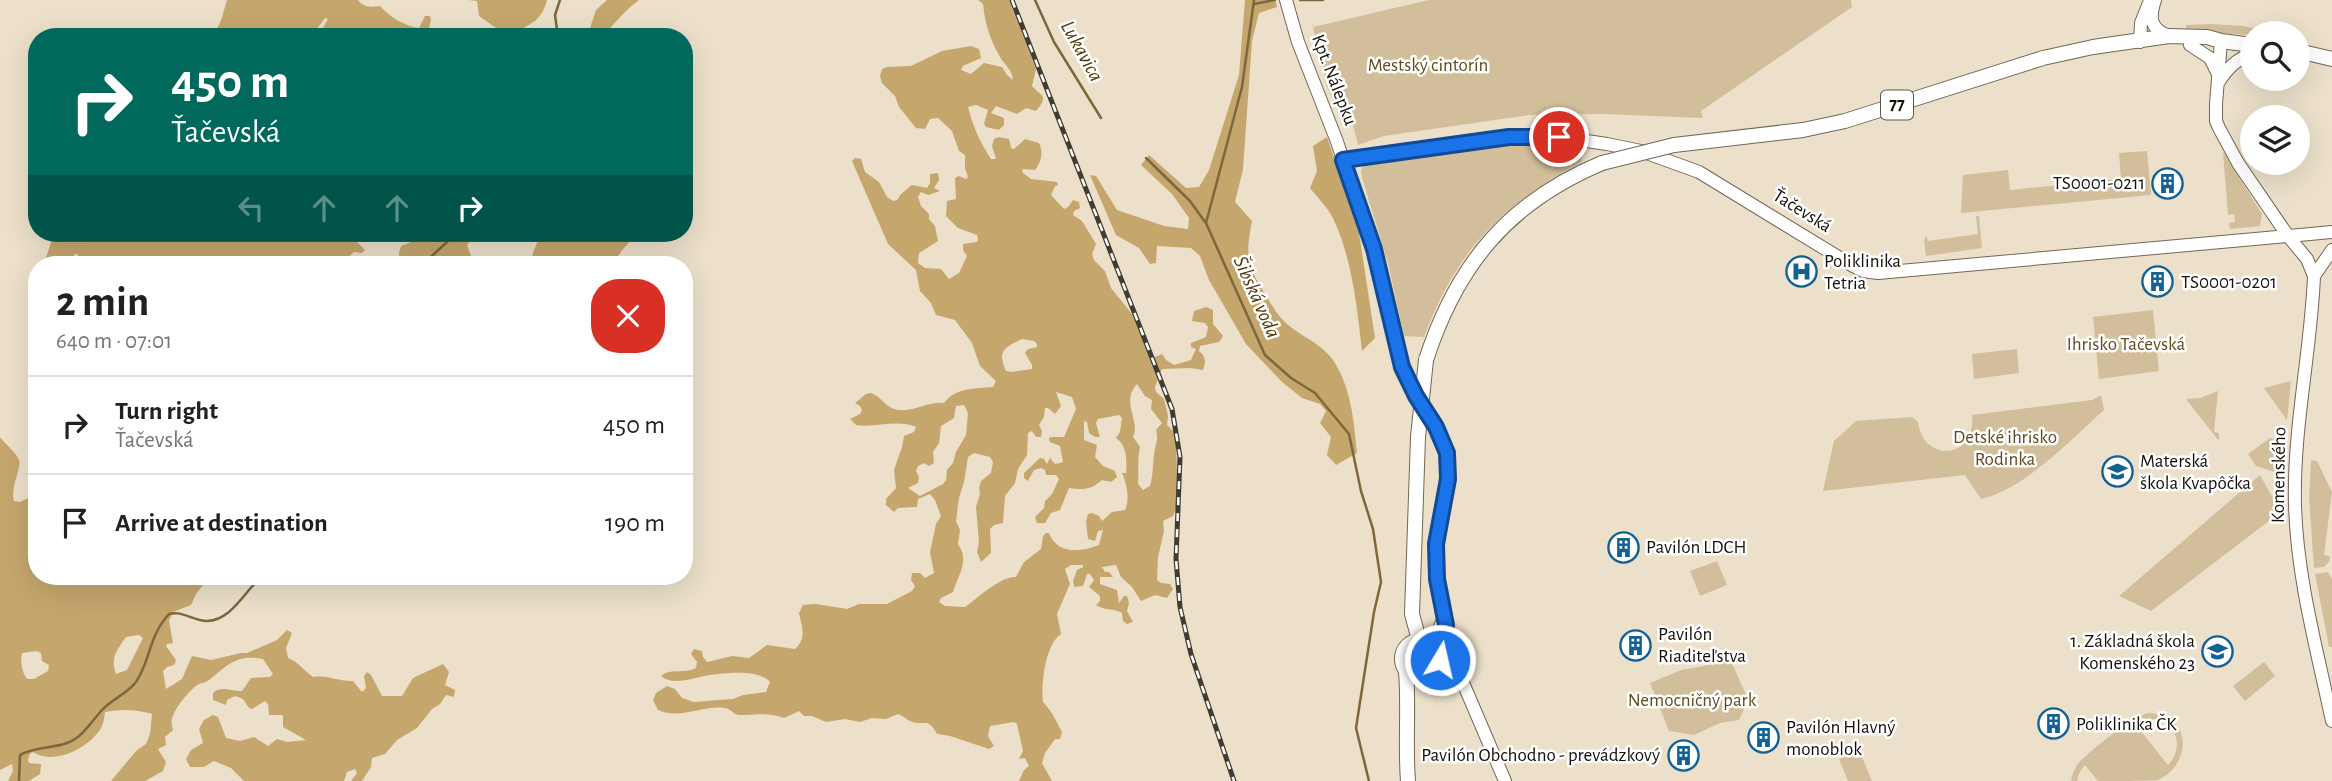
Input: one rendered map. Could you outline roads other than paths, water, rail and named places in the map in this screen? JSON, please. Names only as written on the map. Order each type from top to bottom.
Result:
[{"type":"main road","name":"77","points":[[1418,642],[1412,614],[1418,437],[1426,360],[1445,307],[1458,283],[1503,226],[1528,204],[1556,184],[1602,163],[1674,145],[1814,128],[1882,110],[2043,58],[2093,47],[2169,36],[2207,37],[2240,43]]},
{"type":"main road","name":"77","points":[[2140,42],[2153,45],[2206,45],[2221,41]]},
{"type":"main road","points":[[2310,54],[2332,59]]},
{"type":"main road","name":"77","points":[[1408,704],[1435,666],[1438,649],[1418,642]]},
{"type":"main road","name":"77","points":[[1408,781],[1408,704],[1406,671],[1402,661],[1418,642]]},
{"type":"main road","points":[[1406,671],[1410,675],[1435,666]]},
{"type":"street","points":[[2153,0],[2151,13],[2154,27],[2169,36]]},
{"type":"street","points":[[2140,42],[2141,23],[2153,0]]},
{"type":"street","name":"Kpt. Nálepku","points":[[1288,6],[1298,42],[1374,249],[1397,348],[1409,383],[1436,427],[1447,453],[1448,479],[1436,544],[1444,637],[1435,666]]},
{"type":"street","points":[[2221,41],[2216,121],[2224,140],[2288,236],[2307,259],[2314,276]]},
{"type":"street","points":[[2190,45],[2210,58],[2218,79]]},
{"type":"street","points":[[2218,79],[2240,59]]},
{"type":"street","name":"Ťačevská","points":[[1343,160],[1509,137],[1559,137],[1619,146],[1699,172],[1863,271],[1878,274],[2332,232]]},
{"type":"street","points":[[2314,276],[2332,250]]},
{"type":"street","name":"Komenského","points":[[2314,276],[2296,456],[2296,517],[2304,584],[2332,721]]},
{"type":"street","points":[[1418,642],[1433,639],[1441,627],[1444,613]]},
{"type":"street","points":[[1435,666],[1467,690],[1505,781]]},
{"type":"waterway","points":[[557,28],[555,15],[560,0]]},
{"type":"waterway","name":"Lukavica","points":[[1035,0],[1054,42],[1101,118]]},
{"type":"waterway","name":"Šibská voda","points":[[1254,0],[1242,87],[1206,223],[1265,355],[1291,378],[1315,393],[1349,434],[1361,491],[1373,529],[1381,582],[1356,728],[1369,781]]},
{"type":"waterway","points":[[1254,4],[1275,0]]},
{"type":"waterway","points":[[1300,0],[1323,0]]},
{"type":"waterway","name":"Lukavica","points":[[1146,158],[1190,201],[1205,222]]},
{"type":"waterway","points":[[432,256],[447,242]]},
{"type":"waterway","points":[[19,781],[20,755],[73,740],[106,706],[136,682],[157,631],[169,614],[178,613],[202,621],[216,619],[231,610],[253,585]]},
{"type":"railway","points":[[1012,0],[1172,409],[1180,457],[1176,559],[1180,607],[1191,654],[1234,781]]},
{"type":"place","name":"TS0001-0211","points":[[2168,183]]},
{"type":"place","name":"Poliklinika Tetria","points":[[1801,272]]},
{"type":"place","name":"TS0001-0201","points":[[2158,282]]},
{"type":"place","name":"Materská škola Kvapôčka","points":[[2117,472]]},
{"type":"place","name":"Pavilón LDCH","points":[[1623,547]]},
{"type":"place","name":"Pavilón Riaditeľstva","points":[[1635,645]]},
{"type":"place","name":"1. Základná škola Komenského 23","points":[[2218,652]]},
{"type":"place","name":"Poliklinika ČK","points":[[2053,724]]},
{"type":"place","name":"Pavilón Hlavný monoblok","points":[[1763,738]]},
{"type":"place","name":"Pavilón Obchodno - prevádzkový","points":[[1683,755]]},
{"type":"park label","name":"Mestský cintorín","points":[[1428,65]]},
{"type":"park label","name":"Ihrisko Tačevská","points":[[2126,344]]},
{"type":"park label","name":"Detské ihrisko Rodinka","points":[[2005,448]]},
{"type":"park label","name":"Nemocničný park","points":[[1692,700]]}]
